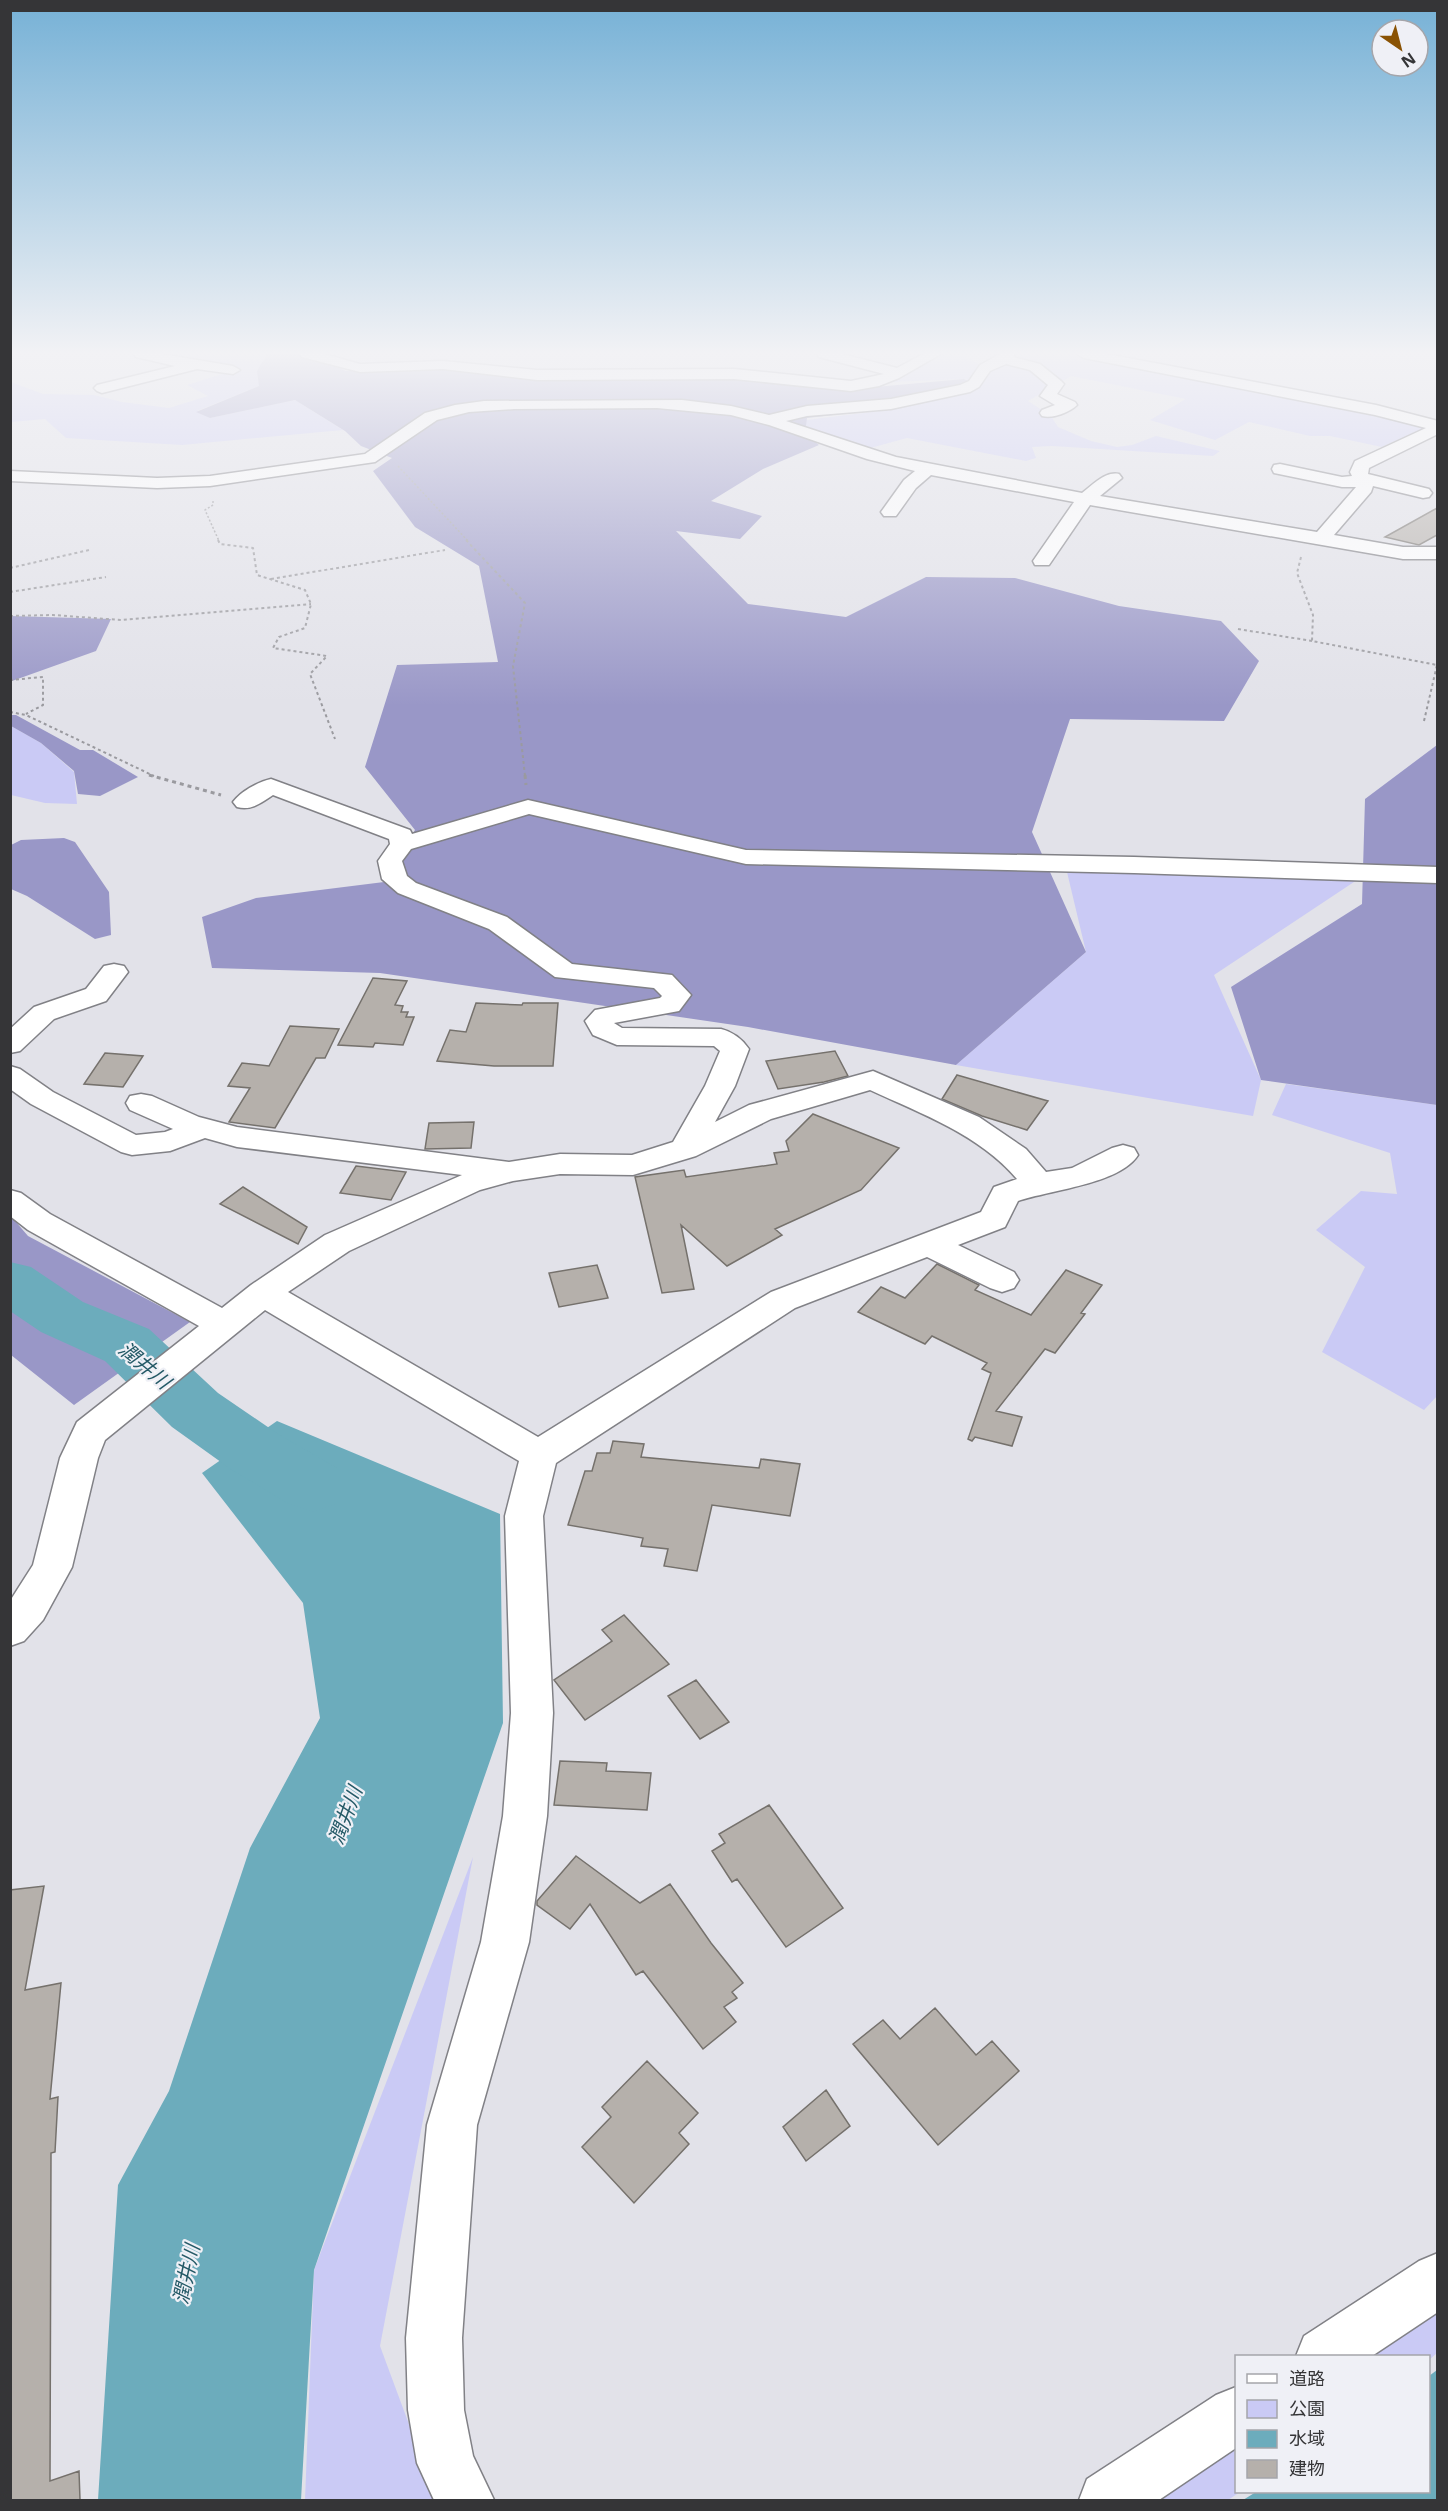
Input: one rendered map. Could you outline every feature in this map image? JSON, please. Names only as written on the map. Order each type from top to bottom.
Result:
[{"type":"street","points":[[10,476],[157,483],[210,481],[283,471]]},
{"type":"street","points":[[890,512],[910,484],[925,471]]},
{"type":"street","points":[[940,471],[1148,509],[1246,521],[1403,553],[1437,553]]},
{"type":"street","points":[[956,474],[962,471]]},
{"type":"street","points":[[1290,471],[1334,481],[1362,479],[1423,494]]},
{"type":"street","points":[[1322,538],[1365,488],[1359,471]]},
{"type":"street","points":[[1042,561],[1086,498],[1113,478]]},
{"type":"street","points":[[1148,509],[1163,497]]},
{"type":"street","points":[[245,802],[270,786],[401,834],[402,844]]},
{"type":"street","points":[[685,1149],[720,1086],[735,1049],[721,1038],[617,1036],[603,1029],[599,1020],[605,1016],[669,1005],[677,994],[662,981],[565,971],[498,924],[407,888],[395,879],[390,861],[402,844],[528,807],[746,857],[1134,865],[1437,875]]},
{"type":"street","points":[[10,1045],[44,1013],[96,995],[114,972]]},
{"type":"street","points":[[10,1075],[42,1098],[132,1145],[170,1141],[202,1128]]},
{"type":"street","points":[[10,1629],[30,1608],[52,1567],[79,1458],[90,1432],[263,1293],[337,1243],[469,1183],[512,1171],[560,1164],[633,1166],[685,1149],[760,1112],[873,1080],[968,1124],[1015,1156],[1038,1184]]},
{"type":"street","points":[[141,1103],[202,1128],[237,1137],[512,1171]]},
{"type":"street","points":[[465,2500],[446,2463],[436,2410],[434,2338],[452,2125],[505,1942],[525,1816],[532,1713],[524,1516],[539,1455],[783,1300],[994,1219],[1005,1194],[1038,1184],[1079,1177],[1123,1155]]},
{"type":"street","points":[[10,1200],[39,1222],[226,1324]]},
{"type":"street","points":[[928,1244],[1002,1280]]},
{"type":"street","points":[[263,1293],[539,1455]]},
{"type":"street","points":[[1325,2355],[1437,2280]]},
{"type":"street","points":[[1108,2500],[1235,2416]]},
{"type":"path","points":[[403,471],[525,603],[513,666],[528,807]]},
{"type":"path","points":[[210,481],[213,505],[205,510],[220,544],[254,548],[257,575],[305,590],[311,604],[305,628],[279,637],[273,648],[327,656],[310,674],[335,740]]},
{"type":"path","points":[[1312,642],[1313,615],[1297,573],[1301,556],[1322,538]]},
{"type":"path","points":[[10,568],[88,550]]},
{"type":"path","points":[[270,579],[445,550]]},
{"type":"path","points":[[10,592],[106,577]]},
{"type":"path","points":[[10,616],[53,615],[121,620],[311,604]]},
{"type":"path","points":[[1238,629],[1437,665],[1424,721]]},
{"type":"path","points":[[10,680],[43,677],[43,705],[26,715]]},
{"type":"path","points":[[10,712],[26,715],[145,774],[245,802]]},
{"type":"green space","points":[[11,726],[41,743],[74,772],[77,804],[45,803],[11,795]]},
{"type":"green space","points":[[1067,872],[1363,876],[1214,975],[1261,1080],[1253,1116],[956,1065],[1086,952]]},
{"type":"green space","points":[[1286,1084],[1437,1105],[1438,1395],[1424,1410],[1322,1352],[1365,1267],[1316,1230],[1361,1191],[1397,1194],[1390,1153],[1272,1115]]},
{"type":"green space","points":[[473,1857],[380,2346],[437,2500],[305,2500],[314,2270]]},
{"type":"green space","points":[[1437,2297],[1437,2353],[1430,2359],[1430,2355],[1350,2355]]},
{"type":"green space","points":[[1235,2432],[1235,2493],[1238,2493],[1228,2500],[1133,2500]]},
{"type":"shaded area","points":[[373,471],[759,471],[711,501],[762,516],[740,539],[676,531],[748,604],[846,617],[926,577],[1015,578],[1119,606],[1221,621],[1259,661],[1224,721],[1070,719],[1032,832],[1086,952],[956,1065],[748,1027],[380,973],[212,968],[202,917],[256,898],[384,882],[415,830],[365,767],[397,665],[498,662],[479,566],[415,527]]},
{"type":"shaded area","points":[[11,616],[111,619],[96,651],[12,681]]},
{"type":"shaded area","points":[[11,715],[16,715],[80,750],[93,750],[138,777],[100,796],[78,794],[74,771],[41,743],[11,726]]},
{"type":"shaded area","points":[[1437,745],[1437,1105],[1261,1080],[1231,987],[1362,904],[1365,799]]},
{"type":"shaded area","points":[[64,838],[75,842],[109,892],[111,935],[95,939],[27,896],[11,889],[11,845],[21,840]]},
{"type":"shaded area","points":[[10,1215],[28,1236],[190,1322],[74,1405],[11,1355]]},
{"type":"water","points":[[277,1421],[500,1514],[503,1723],[314,2270],[301,2500],[98,2500],[118,2185],[169,2091],[250,1848],[320,1718],[303,1603],[202,1473]]},
{"type":"water","points":[[1437,2370],[1437,2500],[1243,2500],[1254,2493],[1430,2493],[1430,2375]]},
{"type":"building","points":[[1437,508],[1437,535],[1419,545],[1385,537]]},
{"type":"building","points":[[373,978],[407,981],[395,1005],[403,1006],[401,1012],[408,1012],[406,1017],[414,1017],[403,1045],[375,1043],[373,1047],[338,1045]]},
{"type":"building","points":[[476,1003],[522,1005],[523,1003],[558,1003],[553,1066],[494,1066],[437,1061],[450,1030],[466,1032]]},
{"type":"building","points":[[290,1026],[339,1029],[325,1058],[316,1058],[275,1128],[229,1122],[250,1088],[228,1086],[242,1063],[269,1066]]},
{"type":"building","points":[[835,1051],[848,1076],[778,1089],[766,1061]]},
{"type":"building","points":[[105,1053],[143,1056],[123,1087],[84,1084]]},
{"type":"building","points":[[957,1075],[1048,1101],[1027,1130],[982,1116],[942,1099]]},
{"type":"building","points":[[813,1114],[899,1148],[861,1190],[775,1229],[782,1235],[727,1266],[681,1225],[694,1289],[662,1293],[635,1177],[684,1170],[686,1177],[777,1164],[774,1153],[789,1151],[786,1141]]},
{"type":"building","points":[[474,1122],[471,1148],[425,1149],[429,1123]]},
{"type":"building","points":[[356,1166],[406,1172],[391,1200],[340,1193]]},
{"type":"building","points":[[243,1187],[307,1227],[298,1244],[220,1204]]},
{"type":"building","points":[[937,1264],[979,1285],[975,1290],[1031,1315],[1066,1270],[1102,1285],[1081,1313],[1085,1314],[1055,1353],[1045,1349],[996,1411],[1022,1417],[1012,1446],[975,1437],[972,1441],[968,1439],[991,1373],[982,1369],[987,1363],[932,1336],[925,1344],[858,1312],[881,1287],[905,1298]]},
{"type":"building","points":[[597,1265],[608,1298],[559,1307],[549,1273]]},
{"type":"building","points":[[613,1441],[644,1444],[641,1457],[759,1468],[761,1459],[800,1464],[790,1516],[712,1505],[697,1571],[664,1566],[668,1549],[641,1546],[643,1538],[568,1525],[585,1471],[592,1471],[597,1453],[610,1453]]},
{"type":"building","points":[[624,1615],[669,1664],[585,1720],[554,1680],[612,1641],[602,1630]]},
{"type":"building","points":[[696,1680],[729,1722],[700,1739],[668,1696]]},
{"type":"building","points":[[560,1761],[607,1763],[606,1771],[651,1773],[647,1810],[554,1805]]},
{"type":"building","points":[[769,1805],[843,1908],[786,1947],[737,1879],[732,1882],[712,1851],[725,1843],[719,1834]]},
{"type":"building","points":[[576,1856],[640,1903],[670,1884],[711,1943],[743,1983],[732,1992],[737,1998],[724,2007],[736,2022],[703,2049],[643,1971],[636,1975],[590,1904],[570,1929],[537,1905],[537,1901]]},
{"type":"building","points":[[44,1886],[25,1990],[61,1983],[50,2099],[58,2097],[55,2152],[51,2153],[50,2481],[79,2471],[80,2500],[10,2500],[10,1890]]},
{"type":"building","points":[[935,2008],[976,2055],[992,2041],[1019,2071],[938,2145],[853,2044],[883,2020],[900,2039]]},
{"type":"building","points":[[647,2061],[698,2113],[679,2133],[689,2144],[634,2203],[582,2147],[611,2117],[602,2107]]},
{"type":"building","points":[[826,2090],[850,2126],[806,2161],[783,2127]]},
{"type":"waterway","name":"潤井川","points":[[10,1282],[62,1317],[127,1345],[195,1410],[255,1452],[313,1486]]}]
